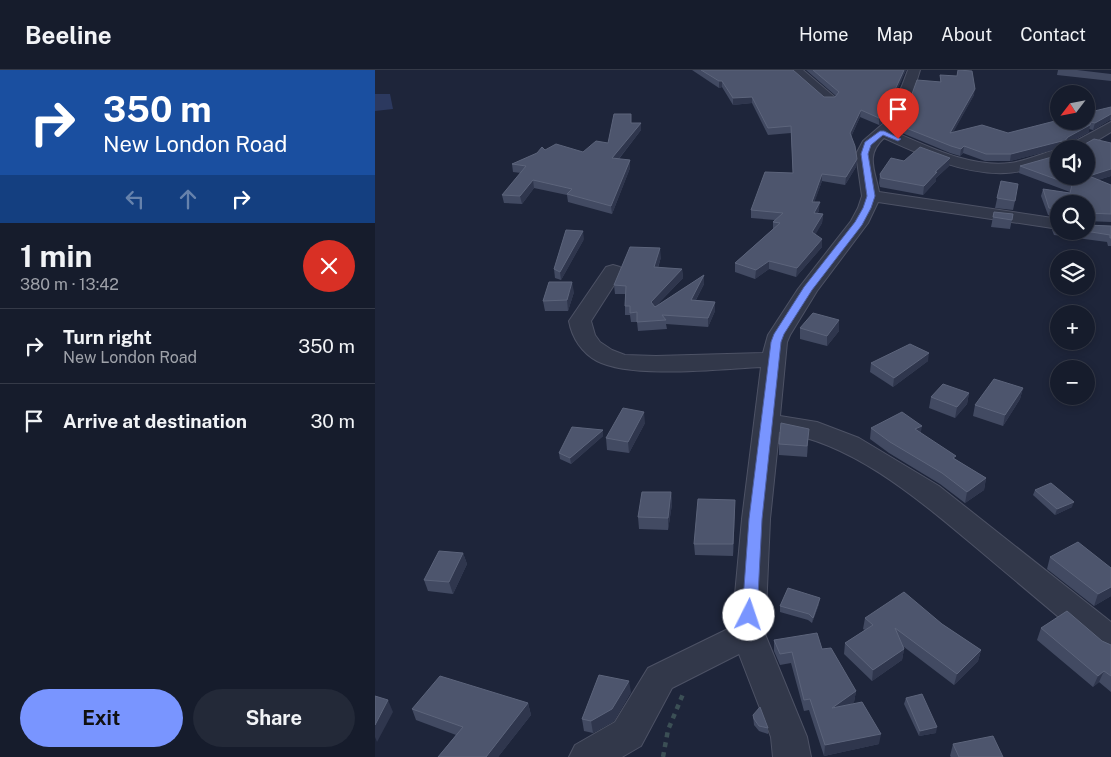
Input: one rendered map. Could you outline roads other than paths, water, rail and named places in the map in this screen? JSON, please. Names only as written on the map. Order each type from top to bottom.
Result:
[{"type":"street","points":[[795,70],[830,99]]},
{"type":"street","points":[[792,757],[789,737],[748,634],[756,519],[766,422],[779,334],[808,289],[859,223],[871,196],[864,154],[868,144],[891,124],[909,86],[913,70]]},
{"type":"street","points":[[1087,140],[1111,126]]},
{"type":"street","points":[[882,132],[929,152],[988,167],[1007,168],[1033,164],[1050,157]]},
{"type":"street","points":[[871,196],[1050,223]]},
{"type":"street","points":[[613,271],[580,321],[581,331],[588,342],[599,352],[616,360],[641,364],[775,360]]},
{"type":"street","points":[[766,422],[808,428],[850,444],[929,493],[1111,641]]},
{"type":"street","points":[[588,757],[628,734],[660,678],[748,634]]},
{"type":"water","points":[[375,94],[390,94],[393,109],[375,111]]}]
